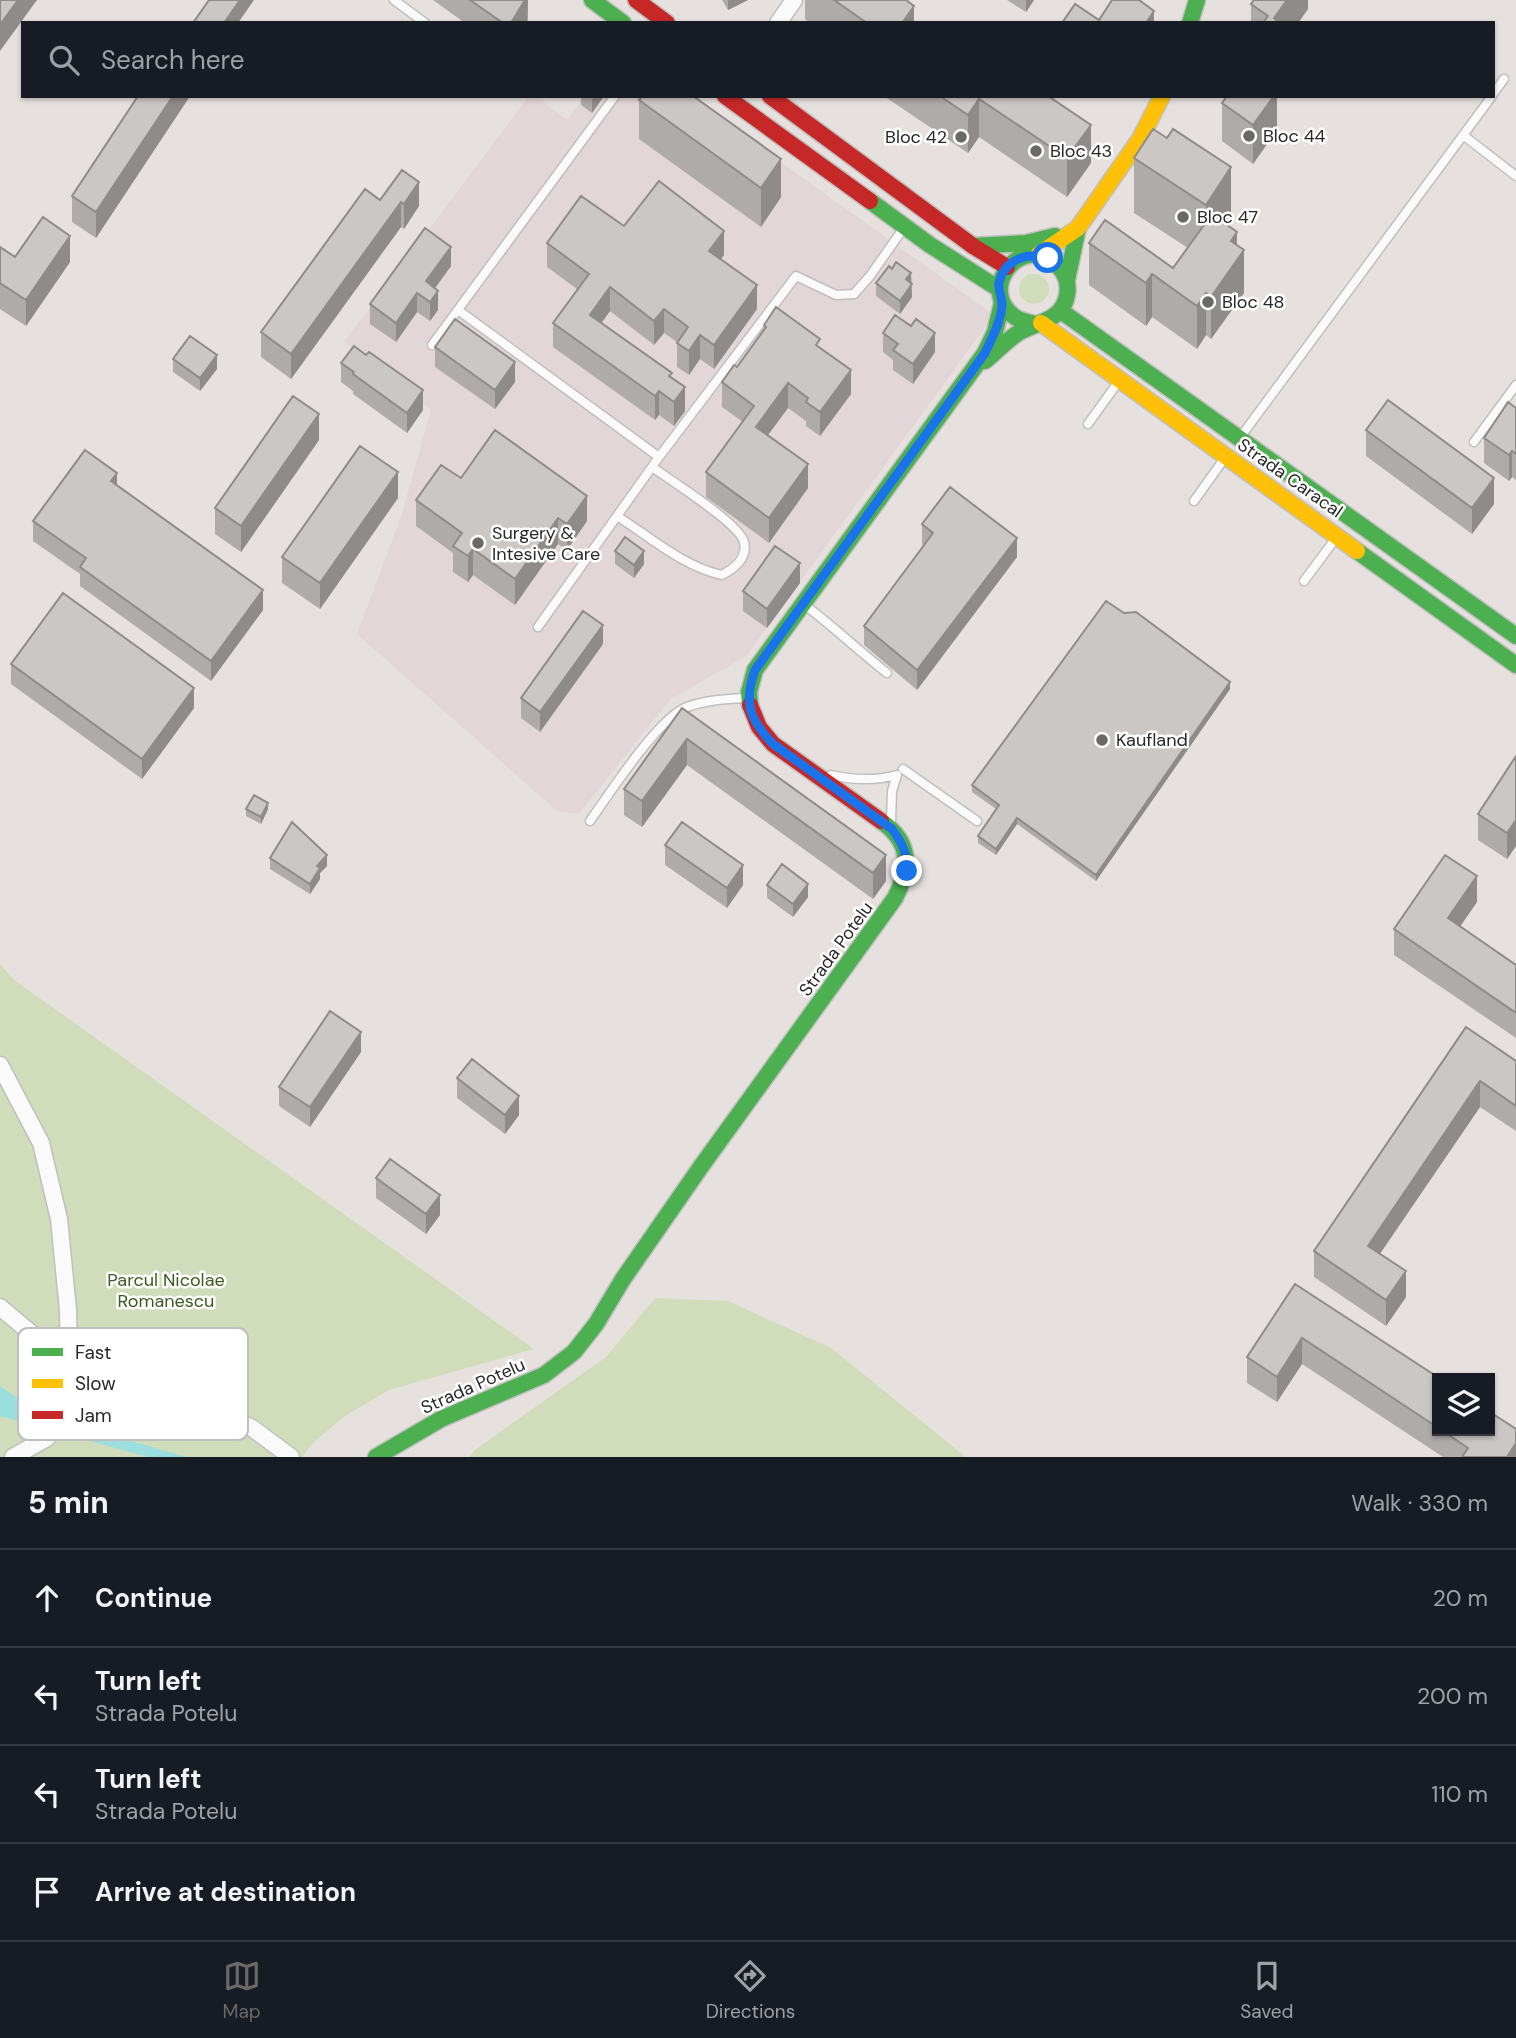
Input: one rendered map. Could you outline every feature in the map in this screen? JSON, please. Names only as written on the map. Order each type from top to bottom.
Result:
[{"type":"main road","points":[[592,0],[620,21]]},
{"type":"main road","points":[[636,0],[664,21]]},
{"type":"main road","points":[[1191,21],[1197,0]]},
{"type":"main road","points":[[729,98],[960,265],[1000,296],[1012,316],[1027,323],[1049,321],[1061,311],[1068,296],[1067,280],[1078,228]]},
{"type":"main road","points":[[773,98],[973,246],[1007,267]]},
{"type":"main road","points":[[749,697],[750,682],[755,670],[985,353],[995,332],[1001,278],[1007,267],[1021,257],[1038,255],[1078,228],[1140,139],[1161,98]]},
{"type":"main road","points":[[973,246],[1037,241],[1078,228]]},
{"type":"main road","points":[[1038,255],[1056,263],[1067,280]]},
{"type":"main road","name":"Strada Caracal","points":[[1061,311],[1516,636]]},
{"type":"main road","points":[[968,378],[1012,338],[1038,323]]},
{"type":"main road","name":"Strada Caracal","points":[[1038,323],[1516,665]]},
{"type":"main road","points":[[968,378],[1016,350],[1036,344],[1075,347]]},
{"type":"main road","name":"Strada Potelu","points":[[376,1457],[441,1419],[544,1375],[574,1352],[596,1324],[700,1168],[888,909],[907,871],[903,845],[892,829],[773,744],[758,728],[750,713],[749,697]]},
{"type":"street","points":[[779,21],[794,0]]},
{"type":"street","points":[[0,1065],[41,1143],[56,1206],[68,1328]]},
{"type":"street","points":[[0,1307],[25,1328]]},
{"type":"street","points":[[248,1426],[291,1457]]},
{"type":"street","points":[[0,1451],[17,1455],[43,1440]]},
{"type":"lane","points":[[394,0],[422,21]]},
{"type":"lane","points":[[1495,91],[1504,79]]},
{"type":"lane","points":[[432,345],[614,98]]},
{"type":"lane","points":[[1194,501],[1490,98]]},
{"type":"lane","points":[[1463,135],[1516,176]]},
{"type":"lane","points":[[538,627],[659,457],[796,276],[836,295],[854,294],[904,227]]},
{"type":"lane","points":[[458,310],[659,457]]},
{"type":"lane","points":[[1088,424],[1120,380]]},
{"type":"lane","points":[[1474,442],[1516,385]]},
{"type":"lane","points":[[617,516],[693,565],[722,575],[736,567],[743,557],[745,544],[741,534],[718,514],[652,467]]},
{"type":"lane","points":[[1304,581],[1338,536]]},
{"type":"lane","points":[[803,604],[887,673]]},
{"type":"lane","points":[[590,821],[651,736],[685,707],[714,700],[749,697]]},
{"type":"lane","points":[[803,765],[845,778],[880,780],[897,775],[892,791],[892,829]]},
{"type":"lane","points":[[903,769],[977,821]]},
{"type":"shaded area","points":[[527,98],[539,98],[567,120],[583,98],[692,98],[994,315],[746,656],[670,700],[579,814],[557,811],[357,634],[401,517],[431,410],[344,342]]},
{"type":"green space","points":[[1034,274],[1045,278],[1049,289],[1045,300],[1034,304],[1023,300],[1019,289],[1023,278]]},
{"type":"green space","name":"Parcul Nicolae Romanescu","points":[[0,964],[14,980],[534,1349],[389,1390],[345,1416],[313,1443],[302,1457],[0,1457]]},
{"type":"green space","points":[[655,1298],[728,1301],[831,1348],[966,1457],[469,1457],[476,1449],[606,1357]]},
{"type":"water","points":[[0,1386],[18,1398],[18,1421],[0,1416]]},
{"type":"water","points":[[87,1440],[127,1440],[187,1457],[148,1457]]},
{"type":"building","points":[[0,0],[18,0],[0,25]]},
{"type":"building","points":[[209,0],[240,0],[225,21],[194,21]]},
{"type":"building","points":[[470,0],[525,0],[512,21],[500,21]]},
{"type":"building","points":[[834,0],[906,0],[914,6],[904,21],[864,21]]},
{"type":"building","points":[[1112,0],[1139,0],[1154,11],[1147,21],[1063,21],[1075,4],[1099,20]]},
{"type":"building","points":[[1254,0],[1287,0],[1274,18],[1278,21],[1264,21],[1268,16],[1251,4]]},
{"type":"building","points":[[137,98],[172,98],[96,212],[72,196]]},
{"type":"building","points":[[696,98],[781,159],[761,188],[639,100]]},
{"type":"building","points":[[943,98],[1051,98],[1091,125],[1067,158],[979,99],[968,115]]},
{"type":"building","points":[[1226,98],[1273,98],[1253,125],[1222,103]]},
{"type":"building","points":[[1153,129],[1167,138],[1173,129],[1231,167],[1206,205],[1134,158]]},
{"type":"building","points":[[402,170],[419,182],[404,204],[401,202],[291,354],[261,332],[365,189],[380,200]]},
{"type":"building","points":[[659,181],[724,231],[709,251],[757,285],[714,345],[700,335],[689,351],[677,343],[688,327],[664,309],[654,321],[610,287],[590,315],[672,373],[669,376],[685,387],[674,402],[659,391],[655,396],[553,323],[589,274],[547,243],[581,196],[624,226]]},
{"type":"building","points":[[1212,214],[1237,232],[1231,241],[1244,250],[1211,297],[1206,293],[1197,306],[1152,274],[1146,283],[1089,243],[1105,220],[1173,268]]},
{"type":"building","points":[[43,217],[70,236],[26,300],[0,283],[0,247],[15,257]]},
{"type":"building","points":[[425,228],[451,247],[426,281],[438,291],[430,302],[417,293],[396,323],[370,304]]},
{"type":"building","points":[[896,262],[911,273],[906,279],[912,284],[900,301],[876,283],[889,266],[892,269]]},
{"type":"building","points":[[776,307],[820,339],[816,345],[851,370],[820,412],[806,402],[808,398],[788,383],[756,427],[808,464],[769,518],[706,472],[754,406],[722,382],[734,365],[737,367],[766,327],[764,325]]},
{"type":"building","points":[[895,315],[911,326],[916,319],[935,333],[913,364],[893,350],[898,344],[883,333]]},
{"type":"building","points":[[455,319],[515,362],[495,390],[435,347]]},
{"type":"building","points":[[190,336],[217,355],[200,378],[173,359]]},
{"type":"building","points":[[354,346],[366,355],[369,352],[423,390],[407,413],[341,363]]},
{"type":"building","points":[[293,396],[319,414],[241,526],[215,508]]},
{"type":"building","points":[[1388,400],[1494,478],[1472,508],[1366,430]]},
{"type":"building","points":[[1508,402],[1516,408],[1516,454],[1512,451],[1509,455],[1484,438]]},
{"type":"building","points":[[495,430],[587,496],[567,524],[558,518],[515,579],[473,549],[468,556],[453,546],[462,533],[416,500],[441,465],[461,478]]},
{"type":"building","points":[[360,446],[398,472],[320,583],[282,557]]},
{"type":"building","points":[[85,450],[117,473],[111,481],[263,590],[211,661],[80,567],[86,558],[33,521]]},
{"type":"building","points":[[950,487],[1017,538],[917,670],[864,626],[933,533],[922,524]]},
{"type":"building","points":[[625,537],[644,551],[634,565],[615,551]]},
{"type":"building","points":[[775,546],[800,563],[767,609],[743,591]]},
{"type":"building","points":[[63,593],[194,688],[142,759],[11,664]]},
{"type":"building","name":"Kaufland","points":[[1106,601],[1124,613],[1136,612],[1230,682],[1096,875],[1017,818],[996,849],[978,836],[999,805],[972,785]]},
{"type":"building","points":[[583,611],[603,625],[540,712],[521,698]]},
{"type":"building","points":[[682,708],[886,855],[873,873],[687,739],[642,801],[624,789]]},
{"type":"building","points":[[1516,756],[1516,820],[1507,833],[1478,814]]},
{"type":"building","points":[[254,795],[268,803],[261,817],[246,809]]},
{"type":"building","points":[[292,822],[327,855],[317,866],[320,868],[310,884],[270,858]]},
{"type":"building","points":[[682,822],[743,865],[727,888],[665,845]]},
{"type":"building","points":[[1445,855],[1477,876],[1448,918],[1516,965],[1516,1013],[1394,929]]},
{"type":"building","points":[[782,864],[808,884],[793,904],[767,885]]},
{"type":"building","points":[[330,1011],[361,1032],[310,1107],[279,1087]]},
{"type":"building","points":[[1466,1027],[1516,1061],[1516,1106],[1480,1081],[1368,1246],[1406,1271],[1386,1300],[1314,1251]]},
{"type":"building","points":[[472,1059],[519,1096],[505,1115],[457,1078]]},
{"type":"building","points":[[390,1159],[440,1195],[426,1214],[376,1178]]},
{"type":"building","points":[[1295,1284],[1432,1373],[1432,1424],[1302,1338],[1277,1377],[1247,1357]]},
{"type":"building","points":[[1495,1415],[1516,1429],[1516,1443],[1507,1457],[1462,1457],[1468,1448],[1450,1436],[1495,1436]]},
{"type":"traffic: fast","points":[[592,0],[620,21]]},
{"type":"traffic: fast","points":[[1191,21],[1197,0]]},
{"type":"traffic: fast","points":[[870,201],[930,245],[999,289]]},
{"type":"traffic: fast","points":[[1067,280],[1078,228]]},
{"type":"traffic: fast","points":[[973,246],[1026,243],[1055,236]]},
{"type":"traffic: fast","points":[[985,361],[1018,333],[1054,316],[1064,304],[1068,287],[1061,269],[1044,257],[1031,255],[1018,259],[1008,268],[1002,279],[1000,292],[1004,305],[1015,317],[1035,324]]},
{"type":"traffic: fast","points":[[750,705],[749,692],[755,670],[985,353],[995,332],[1002,303]]},
{"type":"traffic: fast","points":[[1061,311],[1516,636]]},
{"type":"traffic: fast","points":[[1357,551],[1516,665]]},
{"type":"traffic: fast","points":[[376,1457],[441,1419],[544,1375],[574,1352],[596,1324],[623,1279],[700,1168],[895,898],[904,876],[905,856],[898,838],[881,821]]},
{"type":"traffic: slow","points":[[1038,255],[1078,228],[1140,139],[1161,98]]},
{"type":"traffic: slow","points":[[1041,323],[1357,551]]},
{"type":"traffic: jam","points":[[636,0],[664,21]]},
{"type":"traffic: jam","points":[[728,98],[870,201]]},
{"type":"traffic: jam","points":[[773,98],[973,246],[1007,267]]},
{"type":"traffic: jam","points":[[750,705],[759,727],[773,744],[881,821]]},
{"type":"place","name":"Bloc 44","points":[[1249,136]]},
{"type":"place","name":"Bloc 42","points":[[961,137]]},
{"type":"place","name":"Bloc 43","points":[[1036,151]]},
{"type":"place","name":"Bloc 47","points":[[1183,217]]},
{"type":"place","name":"Bloc 48","points":[[1208,302]]},
{"type":"place","name":"Surgery & Intesive Care","points":[[478,543]]},
{"type":"place","name":"Kaufland","points":[[1102,740]]},
{"type":"route","points":[[907,871],[903,845],[892,829],[773,744],[758,728],[750,713],[750,682],[755,670],[985,353],[998,323],[1002,303],[999,283],[1003,272],[1021,257],[1038,255],[1048,258]]}]
